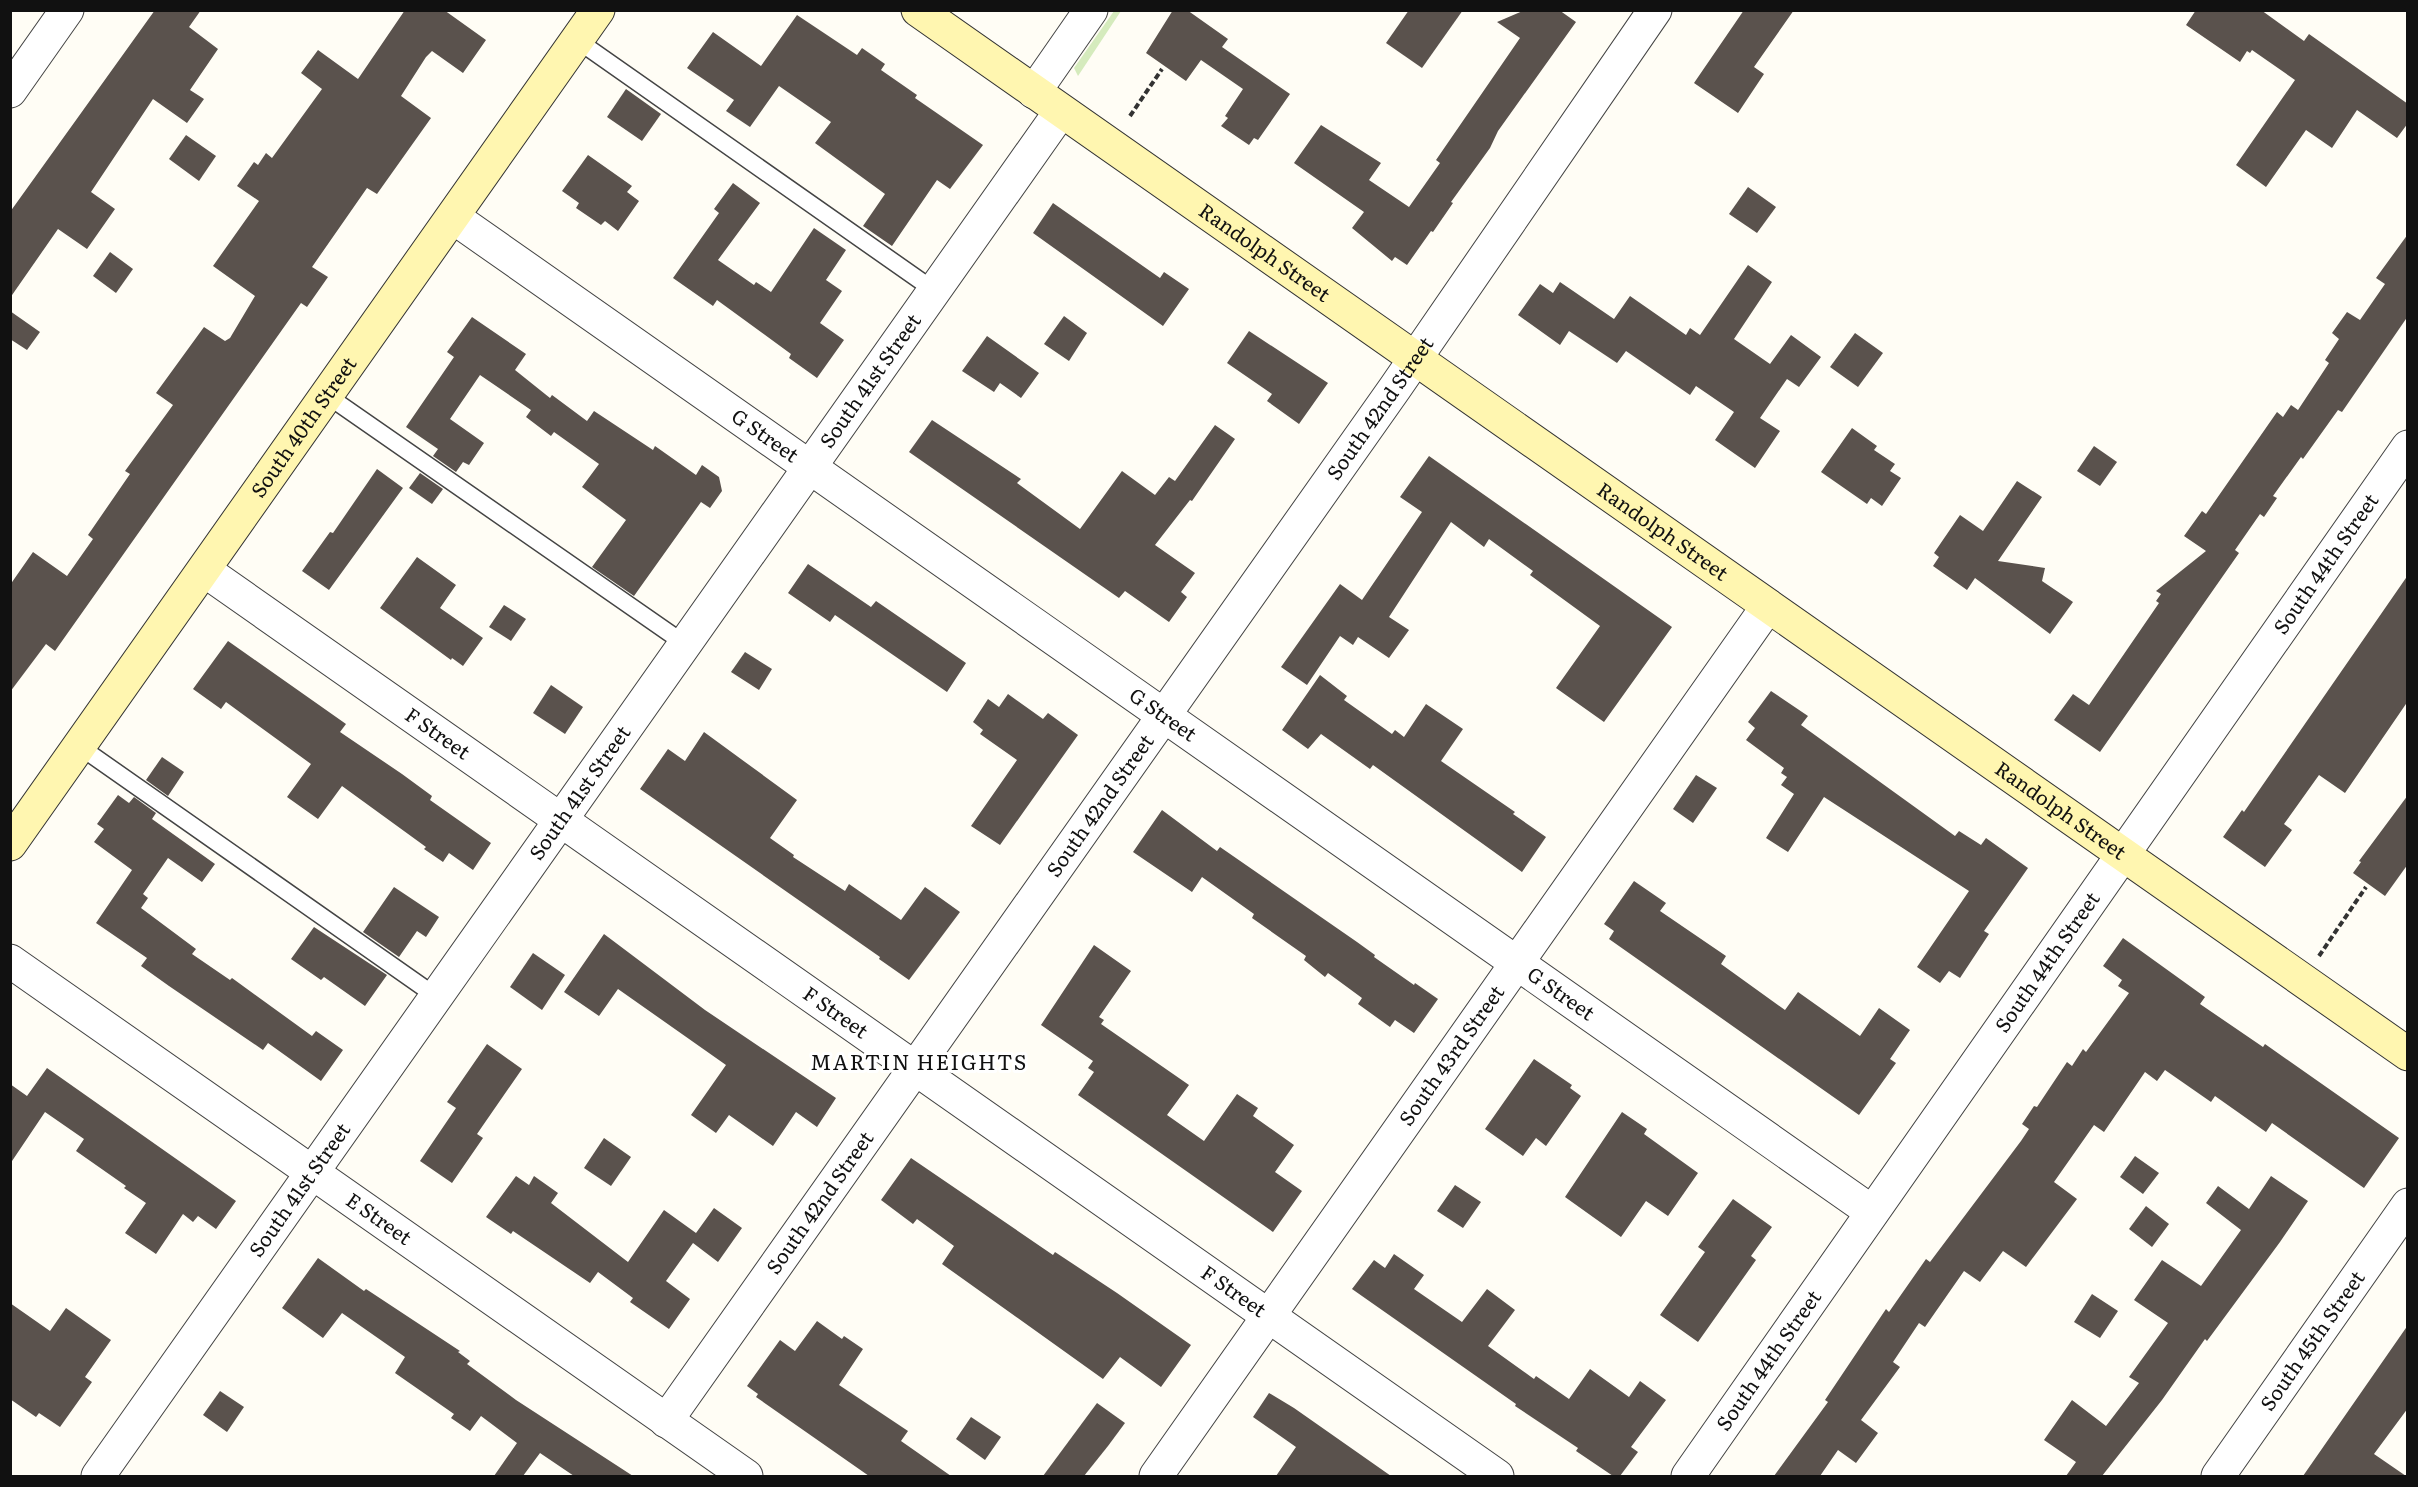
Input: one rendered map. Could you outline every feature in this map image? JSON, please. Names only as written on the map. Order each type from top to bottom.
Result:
[{"type":"main road","name":"South 40th Street","points":[[10,844],[598,10]]},
{"type":"main road","name":"Randolph Street","points":[[918,10],[2408,1054]]},
{"type":"street","points":[[10,91],[67,10]]},
{"type":"street","points":[[1034,92],[1091,10]]},
{"type":"street","name":"South 42nd Street","points":[[666,1421],[1415,358],[1655,10]]},
{"type":"street","name":"South 41st Street","points":[[98,1476],[1061,111]]},
{"type":"street","name":"G Street","points":[[453,217],[1872,1212]]},
{"type":"street","name":"South 44th Street","points":[[1689,1476],[2408,447]]},
{"type":"street","name":"F Street","points":[[204,570],[1497,1476]]},
{"type":"street","name":"South 43rd Street","points":[[1156,1476],[1768,606]]},
{"type":"street","name":"E Street","points":[[10,961],[746,1476]]},
{"type":"street","name":"South 45th Street","points":[[2218,1476],[2408,1205]]},
{"type":"lane","points":[[578,40],[935,291]]},
{"type":"lane","points":[[328,396],[685,644]]},
{"type":"lane","points":[[79,746],[437,997]]},
{"type":"path","points":[[1130,116],[1162,69]]},
{"type":"path","points":[[2324,948],[2366,887]]},
{"type":"green space","points":[[1114,11],[1121,11],[1078,76],[1074,68]]},
{"type":"building","points":[[155,10],[201,10],[189,27],[218,49],[190,90],[204,99],[187,123],[153,99],[91,192],[115,209],[87,249],[58,229],[10,298],[10,212]]},
{"type":"building","points":[[405,10],[444,10],[486,40],[463,73],[432,51],[426,57],[401,96],[431,118],[377,194],[367,188],[312,267],[328,277],[307,307],[301,303],[55,651],[46,644],[10,692],[10,585],[33,552],[67,576],[93,539],[88,535],[130,474],[125,471],[173,405],[156,393],[204,327],[225,341],[230,338],[255,296],[213,266],[259,201],[237,186],[254,162],[258,165],[266,153],[272,158],[322,89],[301,73],[318,50],[358,79]]},
{"type":"building","points":[[1173,10],[1187,10],[1228,39],[1222,47],[1290,94],[1258,140],[1254,138],[1249,145],[1221,126],[1228,118],[1225,116],[1243,89],[1201,60],[1186,81],[1146,53]]},
{"type":"building","points":[[1409,10],[1463,10],[1422,68],[1386,43]]},
{"type":"building","points":[[1525,10],[1559,10],[1576,22],[1498,131],[1490,148],[1451,202],[1453,203],[1433,232],[1431,231],[1407,265],[1395,257],[1392,261],[1352,228],[1364,212],[1294,163],[1321,125],[1381,163],[1369,180],[1409,207],[1440,163],[1436,160],[1520,38],[1497,22]]},
{"type":"building","points":[[1744,10],[1794,10],[1754,67],[1764,74],[1738,113],[1694,83]]},
{"type":"building","points":[[2196,10],[2261,10],[2304,41],[2309,34],[2408,104],[2408,123],[2397,138],[2357,110],[2332,148],[2306,130],[2266,187],[2236,165],[2295,80],[2252,50],[2250,53],[2247,51],[2240,62],[2186,25]]},
{"type":"building","points":[[797,15],[857,55],[862,48],[885,64],[881,70],[917,95],[915,98],[983,145],[950,189],[937,180],[892,246],[863,226],[885,194],[815,143],[831,122],[779,86],[750,127],[726,111],[734,100],[687,68],[713,32],[761,66]]},
{"type":"building","points":[[626,89],[661,114],[642,141],[607,117]]},
{"type":"building","points":[[186,135],[216,156],[199,181],[169,159]]},
{"type":"building","points":[[588,155],[632,186],[627,192],[639,201],[618,231],[605,221],[601,225],[576,208],[579,203],[562,191]]},
{"type":"building","points":[[733,183],[760,203],[718,260],[754,285],[756,282],[771,292],[814,228],[846,250],[826,280],[842,291],[820,323],[844,340],[817,378],[789,358],[791,354],[717,300],[713,306],[673,278],[719,213],[714,209]]},
{"type":"building","points":[[1748,187],[1776,207],[1757,233],[1729,214]]},
{"type":"building","points":[[1053,203],[1160,278],[1164,272],[1189,289],[1163,326],[1033,233]]},
{"type":"building","points":[[2408,234],[2408,316],[2342,412],[2338,410],[2273,496],[2277,498],[2264,517],[2260,514],[2235,550],[2239,553],[2100,752],[2054,720],[2073,694],[2089,705],[2159,603],[2156,601],[2161,594],[2156,591],[2206,551],[2184,536],[2202,511],[2206,514],[2277,412],[2283,417],[2291,405],[2298,410],[2329,363],[2325,360],[2339,339],[2332,333],[2347,312],[2360,320],[2385,284],[2376,278]]},
{"type":"building","points":[[110,252],[133,269],[116,293],[93,276]]},
{"type":"building","points":[[1748,265],[1772,282],[1734,339],[1770,364],[1791,335],[1821,357],[1799,387],[1787,379],[1760,418],[1780,431],[1755,468],[1715,440],[1734,412],[1696,386],[1690,395],[1626,351],[1617,363],[1569,331],[1560,345],[1518,315],[1540,284],[1553,293],[1560,282],[1614,319],[1630,296],[1686,335],[1690,328],[1700,335]]},
{"type":"building","points":[[10,311],[40,332],[27,350],[10,339]]},
{"type":"building","points":[[1064,316],[1087,333],[1069,361],[1044,344]]},
{"type":"building","points":[[472,317],[526,354],[515,370],[550,398],[552,395],[587,421],[594,411],[653,450],[655,446],[696,475],[702,465],[719,477],[722,491],[710,508],[701,502],[634,596],[592,567],[626,520],[582,487],[599,464],[554,432],[551,436],[526,417],[531,410],[480,375],[450,419],[484,443],[469,465],[463,462],[456,472],[433,456],[438,449],[406,427],[454,357],[447,352]]},
{"type":"building","points":[[1249,331],[1328,383],[1299,424],[1267,401],[1272,394],[1227,363]]},
{"type":"building","points":[[1855,333],[1883,353],[1858,387],[1830,367]]},
{"type":"building","points":[[987,336],[1039,373],[1021,398],[1000,383],[994,392],[962,371]]},
{"type":"building","points":[[932,420],[1021,479],[1017,483],[1080,529],[1122,471],[1155,495],[1169,477],[1175,481],[1215,425],[1235,439],[1192,501],[1190,500],[1155,545],[1195,573],[1181,592],[1187,597],[1169,622],[1125,591],[1119,598],[909,452]]},
{"type":"building","points":[[1852,428],[1877,446],[1874,450],[1895,464],[1890,471],[1901,478],[1882,506],[1871,498],[1867,504],[1821,472]]},
{"type":"building","points":[[2094,446],[2117,462],[2100,486],[2077,471]]},
{"type":"building","points":[[1429,456],[1672,627],[1604,722],[1556,688],[1600,626],[1530,575],[1533,571],[1489,539],[1484,547],[1451,522],[1389,617],[1409,630],[1389,658],[1358,637],[1353,645],[1340,636],[1307,685],[1281,667],[1340,584],[1362,600],[1422,512],[1400,497]]},
{"type":"building","points":[[377,469],[403,488],[329,590],[302,571],[330,532],[333,533]]},
{"type":"building","points":[[420,473],[443,489],[432,504],[409,488]]},
{"type":"building","points":[[2017,481],[2042,497],[1998,561],[2045,568],[2042,581],[2073,602],[2050,634],[1975,578],[1967,590],[1933,566],[1939,557],[1934,553],[1960,515],[1983,531]]},
{"type":"building","points":[[417,557],[456,585],[440,608],[483,638],[463,666],[452,658],[451,660],[380,608]]},
{"type":"building","points":[[808,564],[871,607],[876,601],[966,663],[947,692],[835,615],[830,622],[788,593]]},
{"type":"building","points":[[2408,575],[2408,701],[2345,793],[2319,775],[2284,824],[2292,830],[2265,867],[2223,837],[2242,810],[2244,812]]},
{"type":"building","points":[[504,605],[526,619],[511,641],[489,627]]},
{"type":"building","points":[[228,641],[346,724],[340,732],[432,796],[430,800],[491,843],[473,870],[449,853],[443,862],[342,786],[318,819],[287,797],[311,764],[226,702],[221,709],[193,689]]},
{"type":"building","points":[[745,652],[772,669],[759,690],[731,672]]},
{"type":"building","points":[[1320,675],[1347,696],[1344,700],[1392,734],[1395,730],[1404,737],[1426,704],[1463,729],[1441,761],[1515,812],[1513,814],[1546,837],[1522,872],[1373,765],[1370,769],[1321,734],[1308,749],[1282,730]]},
{"type":"building","points":[[551,685],[583,707],[565,734],[533,713]]},
{"type":"building","points":[[1771,691],[1808,716],[1801,725],[1955,836],[1959,831],[1981,845],[1986,838],[2028,868],[1984,931],[1989,934],[1960,978],[1949,971],[1940,983],[1917,967],[1969,891],[1824,797],[1788,852],[1766,838],[1794,794],[1781,785],[1787,777],[1781,773],[1784,768],[1746,740],[1755,728],[1748,722]]},
{"type":"building","points":[[1008,694],[1043,719],[1048,713],[1078,735],[1000,845],[971,826],[1017,760],[980,734],[983,730],[973,722],[988,699],[999,707]]},
{"type":"building","points":[[704,732],[797,800],[770,838],[794,855],[793,857],[845,891],[849,884],[901,920],[925,887],[960,912],[909,980],[879,959],[880,957],[640,789],[668,749],[685,761]]},
{"type":"building","points":[[162,757],[184,772],[168,796],[146,780]]},
{"type":"building","points":[[1696,775],[1717,788],[1693,823],[1673,809]]},
{"type":"building","points":[[118,795],[129,803],[134,797],[156,813],[152,819],[215,864],[202,882],[168,858],[143,894],[148,898],[141,908],[196,949],[192,954],[230,980],[232,978],[312,1036],[316,1031],[343,1050],[321,1081],[268,1043],[263,1050],[169,986],[141,966],[147,958],[96,923],[132,870],[94,842],[104,829],[97,824]]},
{"type":"building","points":[[2408,795],[2408,864],[2385,896],[2353,873],[2361,862],[2359,861]]},
{"type":"building","points":[[1162,810],[1217,851],[1220,847],[1357,942],[1414,985],[1415,983],[1438,999],[1414,1033],[1395,1020],[1390,1027],[1358,1004],[1362,998],[1328,973],[1325,977],[1304,960],[1306,956],[1252,918],[1254,914],[1202,877],[1192,892],[1133,852]]},
{"type":"building","points":[[1634,881],[1666,903],[1660,911],[1726,956],[1721,964],[1785,1010],[1798,992],[1860,1036],[1879,1008],[1910,1030],[1890,1059],[1896,1063],[1859,1115],[1609,939],[1614,931],[1604,924]]},
{"type":"building","points":[[394,887],[439,917],[426,937],[417,931],[399,957],[363,932]]},
{"type":"building","points":[[314,927],[387,975],[365,1006],[324,977],[321,980],[291,959]]},
{"type":"building","points":[[604,934],[705,1010],[836,1098],[817,1127],[796,1112],[773,1146],[729,1115],[716,1133],[691,1115],[726,1065],[618,989],[599,1016],[564,992]]},
{"type":"building","points":[[2123,938],[2205,997],[2200,1004],[2263,1047],[2265,1044],[2399,1138],[2364,1188],[2272,1123],[2266,1132],[2215,1096],[2211,1102],[2165,1070],[2157,1081],[2145,1072],[2104,1132],[2094,1125],[2054,1182],[2077,1199],[2026,1267],[2003,1251],[1980,1282],[1964,1271],[1925,1327],[1919,1323],[1893,1362],[1900,1367],[1861,1420],[1878,1433],[1856,1463],[1838,1450],[1820,1476],[1774,1476],[1828,1402],[1825,1400],[1886,1309],[1889,1312],[1926,1259],[1930,1262],[2021,1141],[2029,1129],[2022,1124],[2034,1106],[2037,1107],[2067,1062],[2072,1066],[2083,1049],[2086,1052],[2129,993],[2118,986],[2122,980],[2103,966]]},
{"type":"building","points":[[1094,945],[1131,971],[1099,1017],[1104,1020],[1101,1024],[1189,1085],[1167,1115],[1204,1141],[1237,1094],[1258,1108],[1253,1116],[1294,1145],[1275,1172],[1302,1191],[1273,1232],[1078,1095],[1094,1072],[1088,1068],[1093,1061],[1041,1025]]},
{"type":"building","points":[[533,953],[565,975],[542,1010],[510,987]]},
{"type":"building","points":[[487,1044],[522,1069],[477,1134],[483,1138],[452,1183],[420,1161],[456,1108],[447,1102]]},
{"type":"building","points":[[1534,1059],[1572,1085],[1570,1088],[1581,1096],[1546,1146],[1536,1138],[1523,1156],[1485,1129]]},
{"type":"building","points":[[47,1068],[236,1201],[216,1229],[198,1216],[193,1222],[183,1214],[156,1254],[125,1233],[146,1203],[76,1151],[84,1139],[45,1112],[10,1164],[10,1084],[27,1096]]},
{"type":"building","points":[[1622,1112],[1647,1129],[1644,1134],[1698,1173],[1668,1216],[1646,1201],[1621,1237],[1565,1197]]},
{"type":"building","points":[[604,1138],[631,1157],[611,1186],[584,1168]]},
{"type":"building","points":[[2135,1156],[2159,1173],[2143,1194],[2120,1177]]},
{"type":"building","points":[[911,1158],[1053,1255],[1055,1252],[1117,1293],[1191,1345],[1161,1387],[1120,1357],[1103,1379],[942,1264],[954,1246],[917,1219],[913,1224],[881,1200]]},
{"type":"building","points":[[516,1176],[529,1185],[534,1176],[558,1193],[551,1203],[628,1262],[664,1210],[696,1233],[714,1208],[742,1228],[718,1262],[693,1243],[666,1281],[690,1299],[669,1329],[630,1302],[633,1298],[598,1272],[590,1283],[513,1231],[511,1234],[486,1217]]},
{"type":"building","points":[[2271,1176],[2308,1201],[2280,1242],[2207,1341],[2205,1339],[2162,1400],[2102,1476],[2066,1476],[2076,1462],[2044,1440],[2072,1400],[2106,1426],[2139,1383],[2129,1377],[2168,1323],[2134,1300],[2162,1260],[2201,1286],[2241,1230],[2206,1203],[2218,1186],[2249,1209]]},
{"type":"building","points":[[1455,1185],[1481,1202],[1463,1228],[1437,1211]]},
{"type":"building","points":[[1733,1199],[1772,1227],[1751,1256],[1756,1260],[1698,1342],[1660,1315],[1705,1252],[1698,1247]]},
{"type":"building","points":[[2146,1206],[2169,1224],[2152,1247],[2129,1229]]},
{"type":"building","points":[[1394,1254],[1424,1275],[1414,1289],[1462,1322],[1487,1289],[1515,1310],[1488,1346],[1534,1379],[1536,1376],[1569,1399],[1590,1369],[1629,1397],[1640,1381],[1666,1400],[1631,1447],[1638,1452],[1620,1476],[1613,1476],[1576,1451],[1578,1448],[1515,1406],[1516,1404],[1352,1289],[1374,1260],[1385,1268]]},
{"type":"building","points":[[318,1258],[364,1291],[366,1289],[460,1351],[458,1352],[470,1361],[467,1364],[516,1400],[633,1476],[574,1476],[540,1453],[523,1476],[494,1476],[517,1443],[481,1416],[470,1431],[451,1418],[454,1414],[395,1373],[405,1357],[342,1313],[323,1338],[282,1308]]},
{"type":"building","points":[[2092,1294],[2118,1311],[2100,1338],[2074,1322]]},
{"type":"building","points":[[10,1303],[50,1331],[66,1308],[111,1340],[85,1377],[92,1382],[60,1427],[39,1413],[36,1417],[10,1399]]},
{"type":"building","points":[[817,1321],[842,1339],[844,1336],[863,1349],[839,1385],[908,1431],[901,1441],[951,1476],[869,1476],[756,1397],[758,1394],[747,1386],[780,1340],[795,1351]]},
{"type":"building","points":[[2408,1325],[2408,1408],[2374,1454],[2406,1476],[2303,1476]]},
{"type":"building","points":[[220,1391],[244,1407],[227,1432],[203,1415]]},
{"type":"building","points":[[1269,1393],[1391,1476],[1276,1476],[1296,1447],[1253,1417]]},
{"type":"building","points":[[1097,1403],[1125,1423],[1108,1446],[1084,1476],[1043,1476]]},
{"type":"building","points":[[971,1417],[1001,1437],[985,1460],[956,1439]]},
{"type":"district","name":"MARTIN HEIGHTS","points":[[919,1063]]}]
